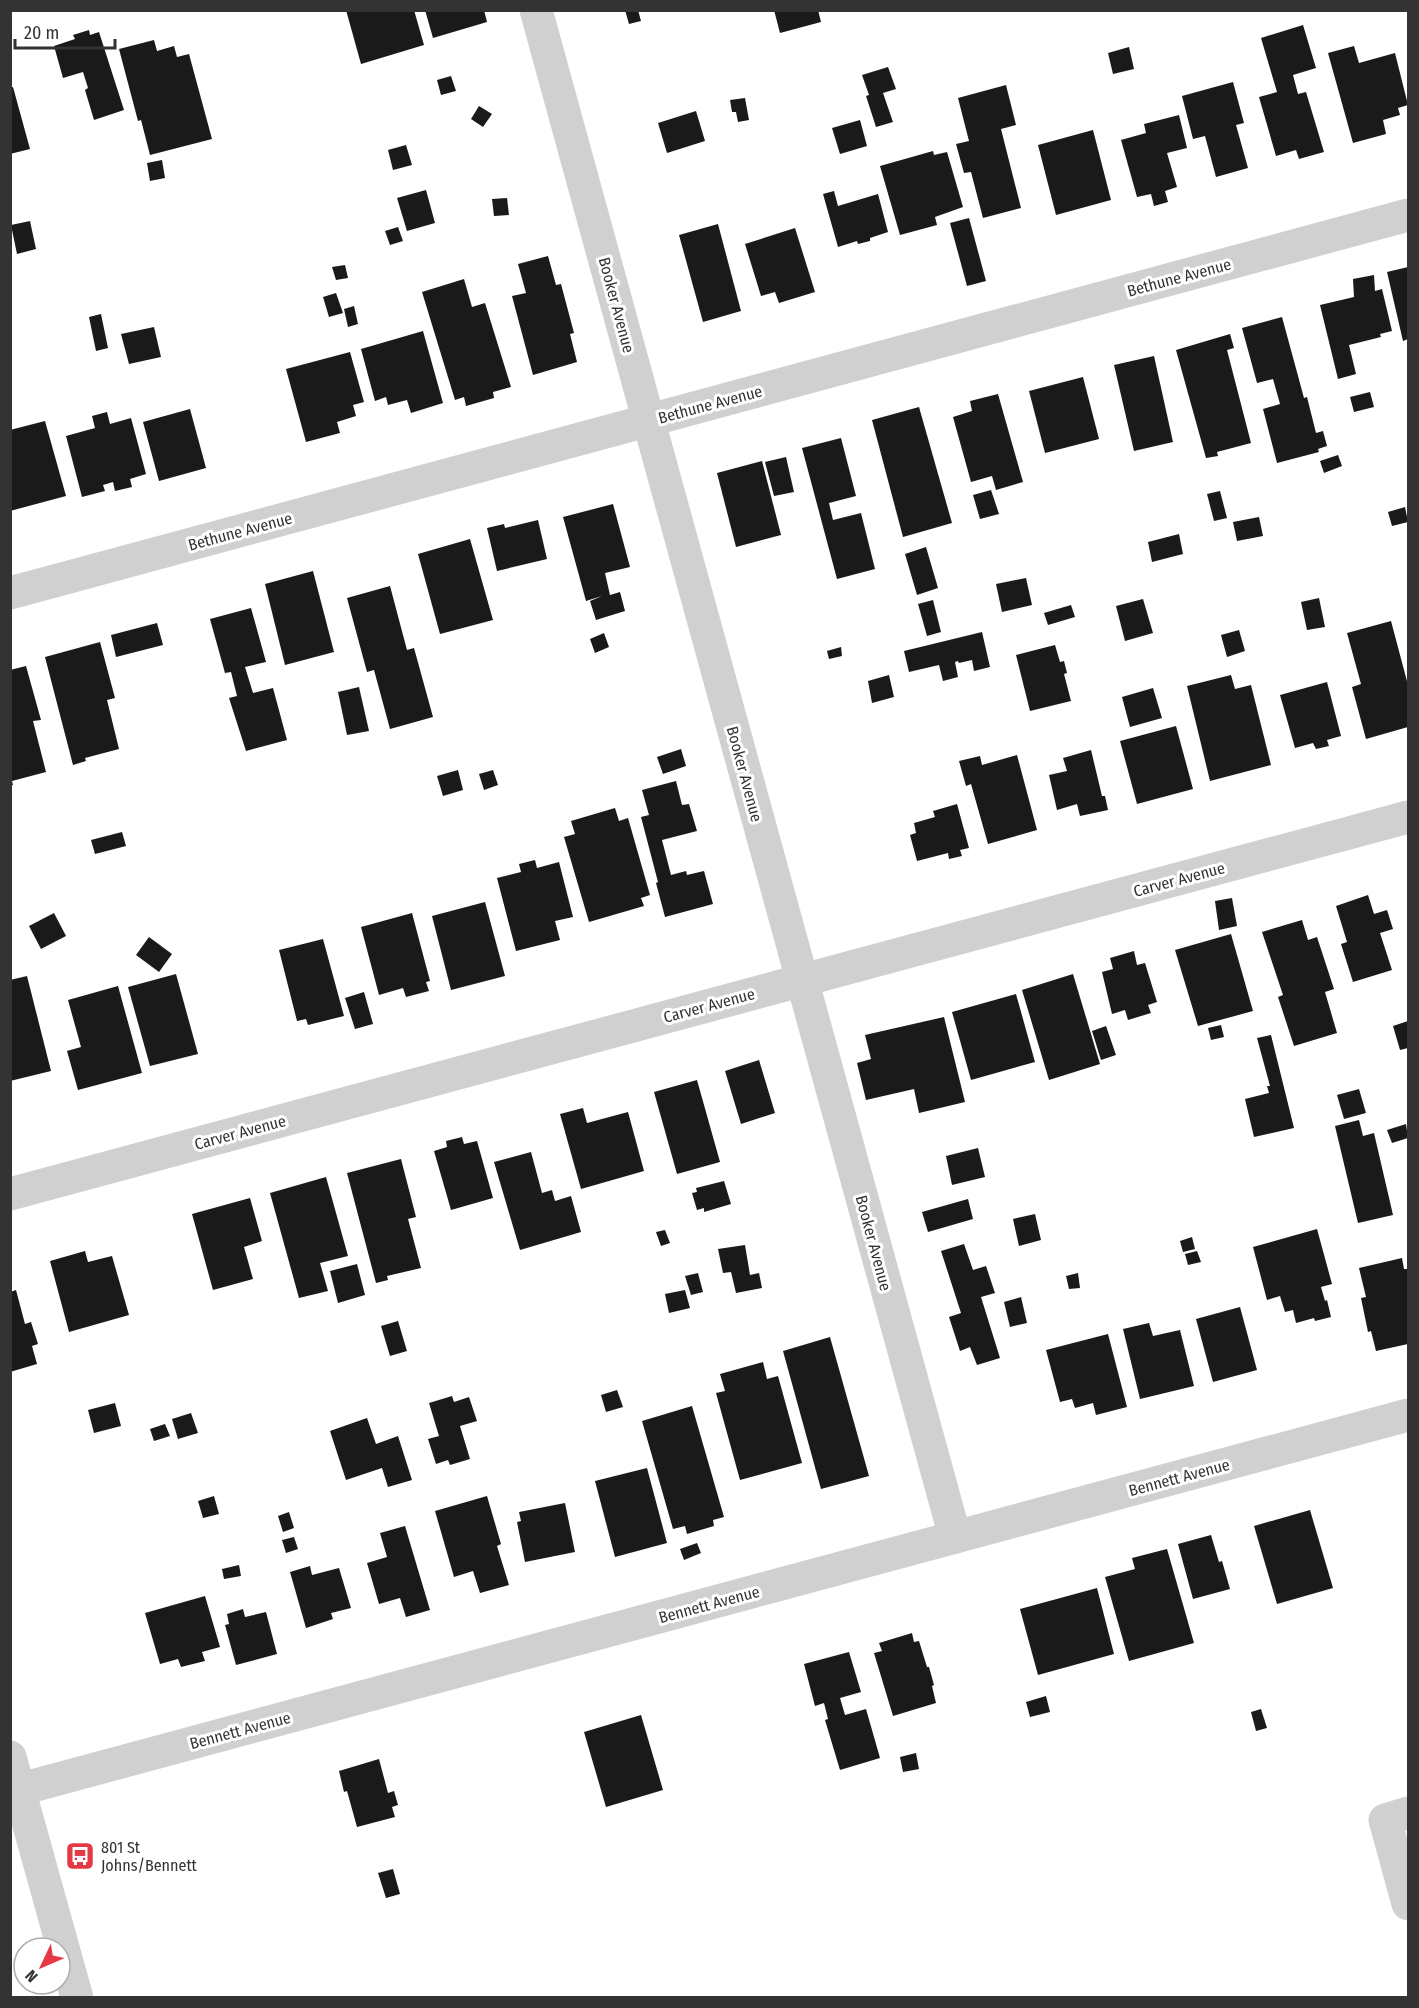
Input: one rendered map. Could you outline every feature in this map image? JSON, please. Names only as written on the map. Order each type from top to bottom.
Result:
[{"type":"street","name":"Booker Avenue","points":[[536,10],[955,1537]]},
{"type":"street","name":"Bethune Avenue","points":[[10,593],[1408,215]]},
{"type":"street","name":"Carver Avenue","points":[[10,1194],[1408,817]]},
{"type":"street","name":"Bennett Avenue","points":[[15,1791],[1408,1415]]},
{"type":"street","points":[[10,1757],[15,1791],[77,1998]]},
{"type":"street","points":[[1408,1813],[1385,1820],[1408,1904]]},
{"type":"building","points":[[346,10],[414,10],[424,45],[361,64]]},
{"type":"building","points":[[425,10],[484,10],[487,22],[433,38]]},
{"type":"building","points":[[625,10],[638,10],[641,21],[629,24]]},
{"type":"building","points":[[774,10],[818,10],[821,22],[780,33]]},
{"type":"building","points":[[1303,25],[1316,68],[1293,75],[1298,94],[1306,92],[1324,152],[1299,159],[1296,150],[1276,156],[1259,97],[1277,92],[1261,38]]},
{"type":"building","points":[[89,30],[90,35],[99,32],[124,110],[94,120],[85,90],[88,88],[83,72],[63,78],[54,46],[75,39],[73,35]]},
{"type":"building","points":[[154,40],[157,51],[174,46],[177,57],[189,54],[212,139],[150,155],[141,120],[138,121],[119,49]]},
{"type":"building","points":[[1354,46],[1359,63],[1395,53],[1408,105],[1398,108],[1400,115],[1383,120],[1386,134],[1353,143],[1328,53]]},
{"type":"building","points":[[1129,47],[1134,69],[1113,74],[1108,53]]},
{"type":"building","points":[[888,67],[896,89],[883,93],[893,122],[876,127],[862,75]]},
{"type":"building","points":[[451,76],[456,91],[441,95],[437,80]]},
{"type":"building","points":[[1233,82],[1244,123],[1236,125],[1248,168],[1216,177],[1205,136],[1193,139],[1182,96]]},
{"type":"building","points":[[1006,85],[1016,125],[1001,129],[1021,208],[983,218],[971,172],[964,173],[956,144],[969,141],[958,98]]},
{"type":"building","points":[[13,87],[30,149],[10,154],[10,88]]},
{"type":"building","points":[[745,98],[749,120],[738,122],[736,112],[732,112],[730,100]]},
{"type":"building","points":[[479,106],[492,114],[483,127],[471,119]]},
{"type":"building","points":[[696,111],[705,141],[667,153],[658,123]]},
{"type":"building","points":[[1179,115],[1187,148],[1167,153],[1177,187],[1165,191],[1168,202],[1154,206],[1151,194],[1137,197],[1121,140],[1146,133],[1144,124]]},
{"type":"building","points":[[860,120],[867,146],[840,154],[832,128]]},
{"type":"building","points":[[1093,130],[1111,200],[1056,215],[1038,145]]},
{"type":"building","points":[[406,145],[412,165],[393,170],[388,150]]},
{"type":"building","points":[[933,151],[934,155],[947,152],[963,207],[935,217],[937,225],[900,235],[880,166]]},
{"type":"building","points":[[162,160],[165,178],[150,181],[147,163]]},
{"type":"building","points":[[426,190],[435,223],[407,231],[397,198]]},
{"type":"building","points":[[834,191],[838,206],[878,194],[888,232],[870,238],[870,241],[858,244],[857,241],[838,247],[823,194]]},
{"type":"building","points":[[507,198],[509,215],[494,216],[492,199]]},
{"type":"building","points":[[969,218],[986,281],[967,286],[950,223]]},
{"type":"building","points":[[30,221],[36,249],[17,254],[11,225]]},
{"type":"building","points":[[718,224],[741,311],[703,322],[679,235]]},
{"type":"building","points":[[398,227],[403,241],[390,245],[385,231]]},
{"type":"building","points":[[795,228],[815,292],[779,303],[775,292],[761,296],[745,244]]},
{"type":"building","points":[[548,256],[556,285],[561,284],[574,333],[570,334],[577,362],[533,375],[512,296],[526,293],[518,264]]},
{"type":"building","points":[[345,265],[348,278],[336,280],[332,267]]},
{"type":"building","points":[[1408,267],[1408,339],[1403,341],[1387,272]]},
{"type":"building","points":[[1374,275],[1375,291],[1382,289],[1392,331],[1380,334],[1381,337],[1349,345],[1356,374],[1338,379],[1320,305],[1354,297],[1353,279]]},
{"type":"building","points":[[464,279],[472,307],[485,303],[511,387],[493,392],[494,398],[466,406],[464,397],[455,400],[422,292]]},
{"type":"building","points":[[336,293],[343,313],[329,317],[323,297]]},
{"type":"building","points":[[354,306],[358,324],[348,327],[344,309]]},
{"type":"building","points":[[101,314],[108,348],[96,351],[89,317]]},
{"type":"building","points":[[1282,317],[1316,433],[1323,431],[1327,446],[1318,449],[1319,452],[1277,463],[1263,409],[1280,404],[1273,379],[1257,383],[1242,328]]},
{"type":"building","points":[[154,327],[161,357],[129,364],[121,334]]},
{"type":"building","points":[[423,331],[443,403],[411,413],[407,400],[388,405],[386,397],[375,401],[361,349]]},
{"type":"building","points":[[1230,334],[1234,348],[1227,350],[1251,443],[1217,452],[1218,456],[1206,458],[1176,350]]},
{"type":"building","points":[[350,352],[364,402],[353,405],[356,416],[337,422],[340,433],[306,442],[286,369]]},
{"type":"building","points":[[1154,356],[1173,442],[1134,451],[1114,365]]},
{"type":"building","points":[[1083,377],[1099,439],[1045,453],[1029,391]]},
{"type":"building","points":[[1370,392],[1374,407],[1354,412],[1350,397]]},
{"type":"building","points":[[998,394],[1023,482],[996,490],[992,476],[971,482],[953,417],[972,411],[970,401]]},
{"type":"building","points":[[919,407],[952,523],[903,537],[872,420]]},
{"type":"building","points":[[190,409],[206,468],[159,481],[143,422]]},
{"type":"building","points":[[107,412],[110,424],[131,418],[146,474],[130,479],[132,487],[115,491],[113,482],[103,485],[105,491],[82,497],[66,436],[95,428],[92,416]]},
{"type":"building","points":[[45,421],[66,496],[10,511],[10,430]]},
{"type":"building","points":[[841,438],[856,496],[829,503],[833,520],[861,513],[875,569],[837,579],[802,448]]},
{"type":"building","points":[[1338,455],[1342,466],[1324,473],[1320,461]]},
{"type":"building","points":[[786,457],[794,492],[774,496],[765,462]]},
{"type":"building","points":[[762,461],[781,535],[736,547],[717,473]]},
{"type":"building","points":[[991,490],[999,514],[980,519],[973,495]]},
{"type":"building","points":[[1220,491],[1227,518],[1214,521],[1207,494]]},
{"type":"building","points":[[613,504],[630,567],[605,573],[610,595],[620,592],[625,611],[596,620],[590,601],[602,596],[586,601],[563,517]]},
{"type":"building","points":[[1405,507],[1408,522],[1392,526],[1388,512]]},
{"type":"building","points":[[1259,517],[1263,536],[1237,541],[1233,522]]},
{"type":"building","points":[[538,520],[547,559],[497,571],[487,528],[504,524],[505,528]]},
{"type":"building","points":[[1179,534],[1183,554],[1152,562],[1148,542]]},
{"type":"building","points":[[470,539],[493,620],[440,634],[418,554]]},
{"type":"building","points":[[926,547],[938,588],[917,595],[905,554]]},
{"type":"building","points":[[313,571],[334,652],[285,665],[265,584]]},
{"type":"building","points":[[1026,578],[1032,605],[1002,612],[996,584]]},
{"type":"building","points":[[390,586],[407,650],[414,648],[433,717],[390,729],[374,670],[367,672],[347,598]]},
{"type":"building","points":[[1319,598],[1325,627],[1307,630],[1301,602]]},
{"type":"building","points":[[1143,599],[1153,633],[1125,641],[1116,606]]},
{"type":"building","points":[[933,600],[941,632],[927,636],[918,604]]},
{"type":"building","points":[[1071,605],[1075,617],[1048,625],[1044,613]]},
{"type":"building","points":[[251,608],[266,662],[245,667],[253,693],[273,688],[287,740],[246,751],[229,698],[237,696],[231,672],[225,673],[210,619]]},
{"type":"building","points":[[1391,621],[1408,685],[1408,727],[1366,739],[1352,687],[1361,684],[1347,633]]},
{"type":"building","points":[[157,623],[163,645],[116,657],[111,635]]},
{"type":"building","points":[[1239,630],[1245,651],[1227,657],[1221,635]]},
{"type":"building","points":[[982,632],[990,667],[974,671],[972,660],[959,663],[958,661],[955,662],[958,677],[943,681],[939,665],[909,672],[904,651]]},
{"type":"building","points":[[604,633],[609,647],[595,653],[590,639]]},
{"type":"building","points":[[100,642],[115,698],[107,700],[119,749],[85,758],[86,761],[73,765],[45,657]]},
{"type":"building","points":[[1055,645],[1060,662],[1064,661],[1067,673],[1064,674],[1071,701],[1030,711],[1016,655]]},
{"type":"building","points":[[841,647],[842,656],[829,659],[827,651]]},
{"type":"building","points":[[26,666],[41,720],[33,721],[46,772],[12,781],[13,785],[10,786],[10,670]]},
{"type":"building","points":[[889,675],[894,697],[872,703],[868,681]]},
{"type":"building","points":[[1231,675],[1235,689],[1251,685],[1271,765],[1210,781],[1187,686]]},
{"type":"building","points":[[1327,682],[1341,736],[1327,740],[1329,746],[1316,749],[1313,743],[1295,748],[1280,695]]},
{"type":"building","points":[[359,687],[369,731],[347,735],[338,692]]},
{"type":"building","points":[[1153,688],[1162,718],[1130,727],[1122,697]]},
{"type":"building","points":[[1176,726],[1193,789],[1137,804],[1120,741]]},
{"type":"building","points":[[681,749],[686,766],[663,774],[657,757]]},
{"type":"building","points":[[1091,750],[1102,796],[1105,796],[1108,810],[1080,816],[1077,804],[1057,810],[1049,775],[1067,771],[1063,758]]},
{"type":"building","points":[[1017,755],[1037,830],[988,844],[971,784],[966,786],[959,761],[980,756],[982,765]]},
{"type":"building","points":[[458,770],[463,790],[443,796],[437,776]]},
{"type":"building","points":[[493,770],[498,785],[484,790],[479,774]]},
{"type":"building","points":[[676,781],[682,805],[689,804],[697,831],[662,840],[671,875],[686,871],[687,875],[704,871],[713,904],[665,917],[641,817],[649,815],[642,790]]},
{"type":"building","points":[[957,804],[969,848],[960,850],[962,856],[949,859],[948,853],[917,861],[910,835],[916,833],[914,823],[935,817],[933,811]]},
{"type":"building","points":[[615,808],[619,821],[628,818],[650,895],[641,898],[644,906],[589,922],[564,837],[575,834],[571,821]]},
{"type":"building","points":[[122,832],[126,846],[95,854],[91,840]]},
{"type":"building","points":[[535,860],[537,868],[559,862],[573,917],[555,921],[560,940],[516,951],[497,878],[521,872],[519,864]]},
{"type":"building","points":[[1368,895],[1374,914],[1387,910],[1393,929],[1380,933],[1392,970],[1353,982],[1341,944],[1347,942],[1336,906]]},
{"type":"building","points":[[1232,898],[1237,926],[1219,930],[1215,901]]},
{"type":"building","points":[[485,902],[505,976],[451,990],[432,916]]},
{"type":"building","points":[[54,913],[66,936],[41,949],[29,926]]},
{"type":"building","points":[[412,913],[430,981],[426,982],[429,991],[406,997],[403,988],[379,995],[361,927]]},
{"type":"building","points":[[1302,920],[1308,940],[1317,937],[1334,989],[1325,992],[1337,1033],[1294,1046],[1278,997],[1283,995],[1262,932]]},
{"type":"building","points":[[1231,934],[1253,1011],[1198,1026],[1175,950]]},
{"type":"building","points":[[149,937],[172,954],[159,972],[136,955]]},
{"type":"building","points":[[323,939],[344,1016],[308,1025],[306,1019],[297,1021],[279,950]]},
{"type":"building","points":[[1134,951],[1137,965],[1145,963],[1157,1002],[1148,1005],[1151,1013],[1128,1020],[1125,1010],[1112,1014],[1102,972],[1113,969],[1110,958]]},
{"type":"building","points":[[176,974],[198,1054],[150,1066],[128,987]]},
{"type":"building","points":[[1073,974],[1100,1064],[1049,1080],[1022,990]]},
{"type":"building","points":[[27,976],[51,1071],[10,1081],[10,980]]},
{"type":"building","points":[[118,986],[142,1073],[78,1090],[67,1051],[81,1047],[68,1000]]},
{"type":"building","points":[[364,992],[373,1024],[355,1029],[345,998]]},
{"type":"building","points":[[1016,994],[1035,1062],[971,1080],[952,1012]]},
{"type":"building","points":[[944,1017],[965,1102],[919,1113],[914,1089],[866,1100],[857,1063],[871,1059],[865,1035]]},
{"type":"building","points":[[1408,1021],[1408,1048],[1400,1050],[1393,1026]]},
{"type":"building","points":[[1221,1025],[1224,1037],[1211,1040],[1208,1028]]},
{"type":"building","points":[[1106,1026],[1116,1055],[1101,1060],[1092,1031]]},
{"type":"building","points":[[1271,1035],[1294,1128],[1254,1137],[1245,1099],[1269,1093],[1267,1086],[1270,1086],[1257,1038]]},
{"type":"building","points":[[759,1060],[775,1113],[741,1124],[725,1071]]},
{"type":"building","points":[[697,1080],[720,1162],[677,1174],[654,1092]]},
{"type":"building","points":[[1359,1089],[1366,1113],[1344,1119],[1337,1095]]},
{"type":"building","points":[[583,1108],[587,1123],[628,1112],[644,1171],[581,1189],[560,1114]]},
{"type":"building","points":[[1359,1120],[1363,1136],[1374,1133],[1393,1215],[1358,1223],[1335,1126]]},
{"type":"building","points":[[1406,1124],[1408,1138],[1392,1143],[1387,1130]]},
{"type":"building","points":[[462,1137],[464,1144],[477,1141],[493,1198],[451,1210],[434,1151],[447,1147],[446,1141]]},
{"type":"building","points":[[978,1148],[985,1177],[952,1185],[946,1156]]},
{"type":"building","points":[[531,1152],[542,1193],[552,1190],[555,1201],[571,1196],[581,1232],[520,1250],[494,1162]]},
{"type":"building","points":[[401,1159],[416,1217],[408,1219],[421,1268],[387,1276],[388,1280],[376,1283],[347,1173]]},
{"type":"building","points":[[326,1177],[348,1256],[320,1263],[328,1291],[299,1298],[270,1193]]},
{"type":"building","points":[[724,1181],[731,1204],[704,1212],[704,1208],[697,1210],[692,1193],[697,1192],[696,1188]]},
{"type":"building","points":[[250,1198],[262,1241],[244,1247],[253,1279],[213,1290],[192,1214]]},
{"type":"building","points":[[968,1199],[973,1219],[928,1232],[922,1212]]},
{"type":"building","points":[[1035,1214],[1041,1240],[1019,1246],[1013,1219]]},
{"type":"building","points":[[1317,1229],[1332,1284],[1321,1287],[1331,1317],[1315,1321],[1314,1318],[1296,1323],[1293,1310],[1285,1312],[1280,1296],[1267,1300],[1253,1247]]},
{"type":"building","points":[[665,1230],[670,1243],[661,1246],[656,1232]]},
{"type":"building","points":[[1192,1237],[1195,1249],[1183,1252],[1180,1241]]},
{"type":"building","points":[[964,1244],[973,1270],[986,1266],[995,1293],[981,1297],[1000,1358],[977,1365],[970,1347],[960,1351],[949,1317],[961,1313],[941,1251]]},
{"type":"building","points":[[745,1245],[750,1275],[759,1273],[762,1288],[736,1293],[731,1272],[723,1273],[718,1249]]},
{"type":"building","points":[[85,1251],[88,1262],[112,1256],[129,1315],[69,1332],[50,1261]]},
{"type":"building","points":[[1197,1251],[1201,1262],[1188,1265],[1185,1254]]},
{"type":"building","points":[[1402,1258],[1404,1269],[1408,1269],[1408,1344],[1376,1351],[1371,1331],[1368,1332],[1361,1298],[1366,1297],[1359,1268]]},
{"type":"building","points":[[357,1264],[365,1295],[338,1303],[330,1271]]},
{"type":"building","points":[[698,1273],[703,1292],[691,1295],[685,1276]]},
{"type":"building","points":[[1078,1273],[1080,1288],[1069,1289],[1066,1276]]},
{"type":"building","points":[[16,1290],[25,1324],[31,1322],[38,1344],[32,1346],[37,1364],[10,1372],[10,1292]]},
{"type":"building","points":[[685,1290],[690,1308],[669,1313],[665,1294]]},
{"type":"building","points":[[1021,1297],[1027,1323],[1010,1327],[1004,1302]]},
{"type":"building","points":[[1240,1307],[1257,1370],[1213,1382],[1196,1319]]},
{"type":"building","points":[[398,1321],[407,1351],[390,1356],[381,1326]]},
{"type":"building","points":[[1149,1323],[1153,1336],[1180,1330],[1194,1386],[1140,1399],[1123,1329]]},
{"type":"building","points":[[1108,1334],[1127,1407],[1096,1415],[1093,1403],[1075,1408],[1072,1399],[1060,1402],[1046,1350]]},
{"type":"building","points":[[830,1337],[869,1476],[821,1489],[783,1351]]},
{"type":"building","points":[[763,1362],[767,1379],[778,1376],[802,1463],[740,1480],[716,1393],[725,1391],[720,1374]]},
{"type":"building","points":[[617,1390],[623,1407],[606,1412],[601,1395]]},
{"type":"building","points":[[452,1396],[454,1402],[469,1397],[477,1421],[460,1426],[470,1459],[450,1465],[448,1460],[436,1464],[428,1439],[439,1436],[429,1403]]},
{"type":"building","points":[[115,1403],[121,1426],[94,1433],[88,1410]]},
{"type":"building","points":[[692,1406],[724,1517],[713,1520],[714,1526],[687,1534],[685,1526],[673,1529],[642,1421]]},
{"type":"building","points":[[191,1413],[198,1433],[178,1439],[172,1419]]},
{"type":"building","points":[[367,1418],[376,1444],[398,1436],[412,1480],[388,1487],[382,1468],[346,1480],[330,1431]]},
{"type":"building","points":[[165,1424],[170,1436],[154,1441],[150,1429]]},
{"type":"building","points":[[647,1468],[667,1543],[615,1557],[595,1481]]},
{"type":"building","points":[[214,1496],[219,1514],[203,1518],[198,1501]]},
{"type":"building","points":[[487,1496],[501,1544],[497,1546],[509,1585],[480,1593],[473,1571],[454,1577],[435,1511]]},
{"type":"building","points":[[565,1503],[575,1552],[525,1562],[517,1522],[521,1521],[519,1512]]},
{"type":"building","points":[[1310,1510],[1333,1588],[1277,1604],[1254,1526]]},
{"type":"building","points":[[289,1512],[294,1528],[283,1532],[278,1516]]},
{"type":"building","points":[[405,1526],[430,1610],[406,1617],[400,1598],[379,1604],[367,1563],[387,1557],[380,1533]]},
{"type":"building","points":[[1211,1535],[1230,1589],[1193,1599],[1178,1544]]},
{"type":"building","points":[[294,1537],[298,1549],[286,1553],[282,1540]]},
{"type":"building","points":[[697,1543],[701,1553],[684,1560],[680,1549]]},
{"type":"building","points":[[1167,1549],[1194,1643],[1129,1661],[1105,1577],[1135,1569],[1132,1558]]},
{"type":"building","points":[[239,1565],[241,1576],[224,1579],[222,1569]]},
{"type":"building","points":[[310,1566],[312,1575],[339,1568],[351,1608],[331,1613],[333,1619],[306,1628],[290,1572]]},
{"type":"building","points":[[1097,1588],[1114,1654],[1038,1675],[1020,1609]]},
{"type":"building","points":[[205,1596],[220,1647],[202,1652],[205,1661],[181,1667],[178,1659],[160,1664],[145,1613]]},
{"type":"building","points":[[243,1609],[245,1617],[266,1612],[277,1654],[236,1665],[225,1625],[229,1624],[227,1614]]},
{"type":"building","points":[[912,1633],[914,1642],[919,1641],[927,1667],[929,1667],[936,1703],[893,1716],[874,1653],[882,1651],[879,1643]]},
{"type":"building","points":[[849,1652],[861,1692],[840,1698],[845,1715],[866,1709],[880,1758],[840,1770],[825,1720],[828,1719],[824,1703],[815,1706],[804,1664]]},
{"type":"building","points":[[1046,1696],[1050,1712],[1030,1717],[1026,1702]]},
{"type":"building","points":[[1261,1709],[1267,1728],[1256,1731],[1251,1712]]},
{"type":"building","points":[[641,1715],[663,1790],[606,1807],[584,1732]]},
{"type":"building","points":[[916,1753],[919,1769],[903,1772],[900,1757]]},
{"type":"building","points":[[379,1759],[388,1793],[394,1791],[398,1805],[392,1807],[395,1817],[357,1827],[339,1771]]},
{"type":"building","points":[[393,1869],[400,1894],[386,1898],[378,1873]]},
{"type":"place","name":"801 St Johns/Bennett","points":[[80,1856]]}]
